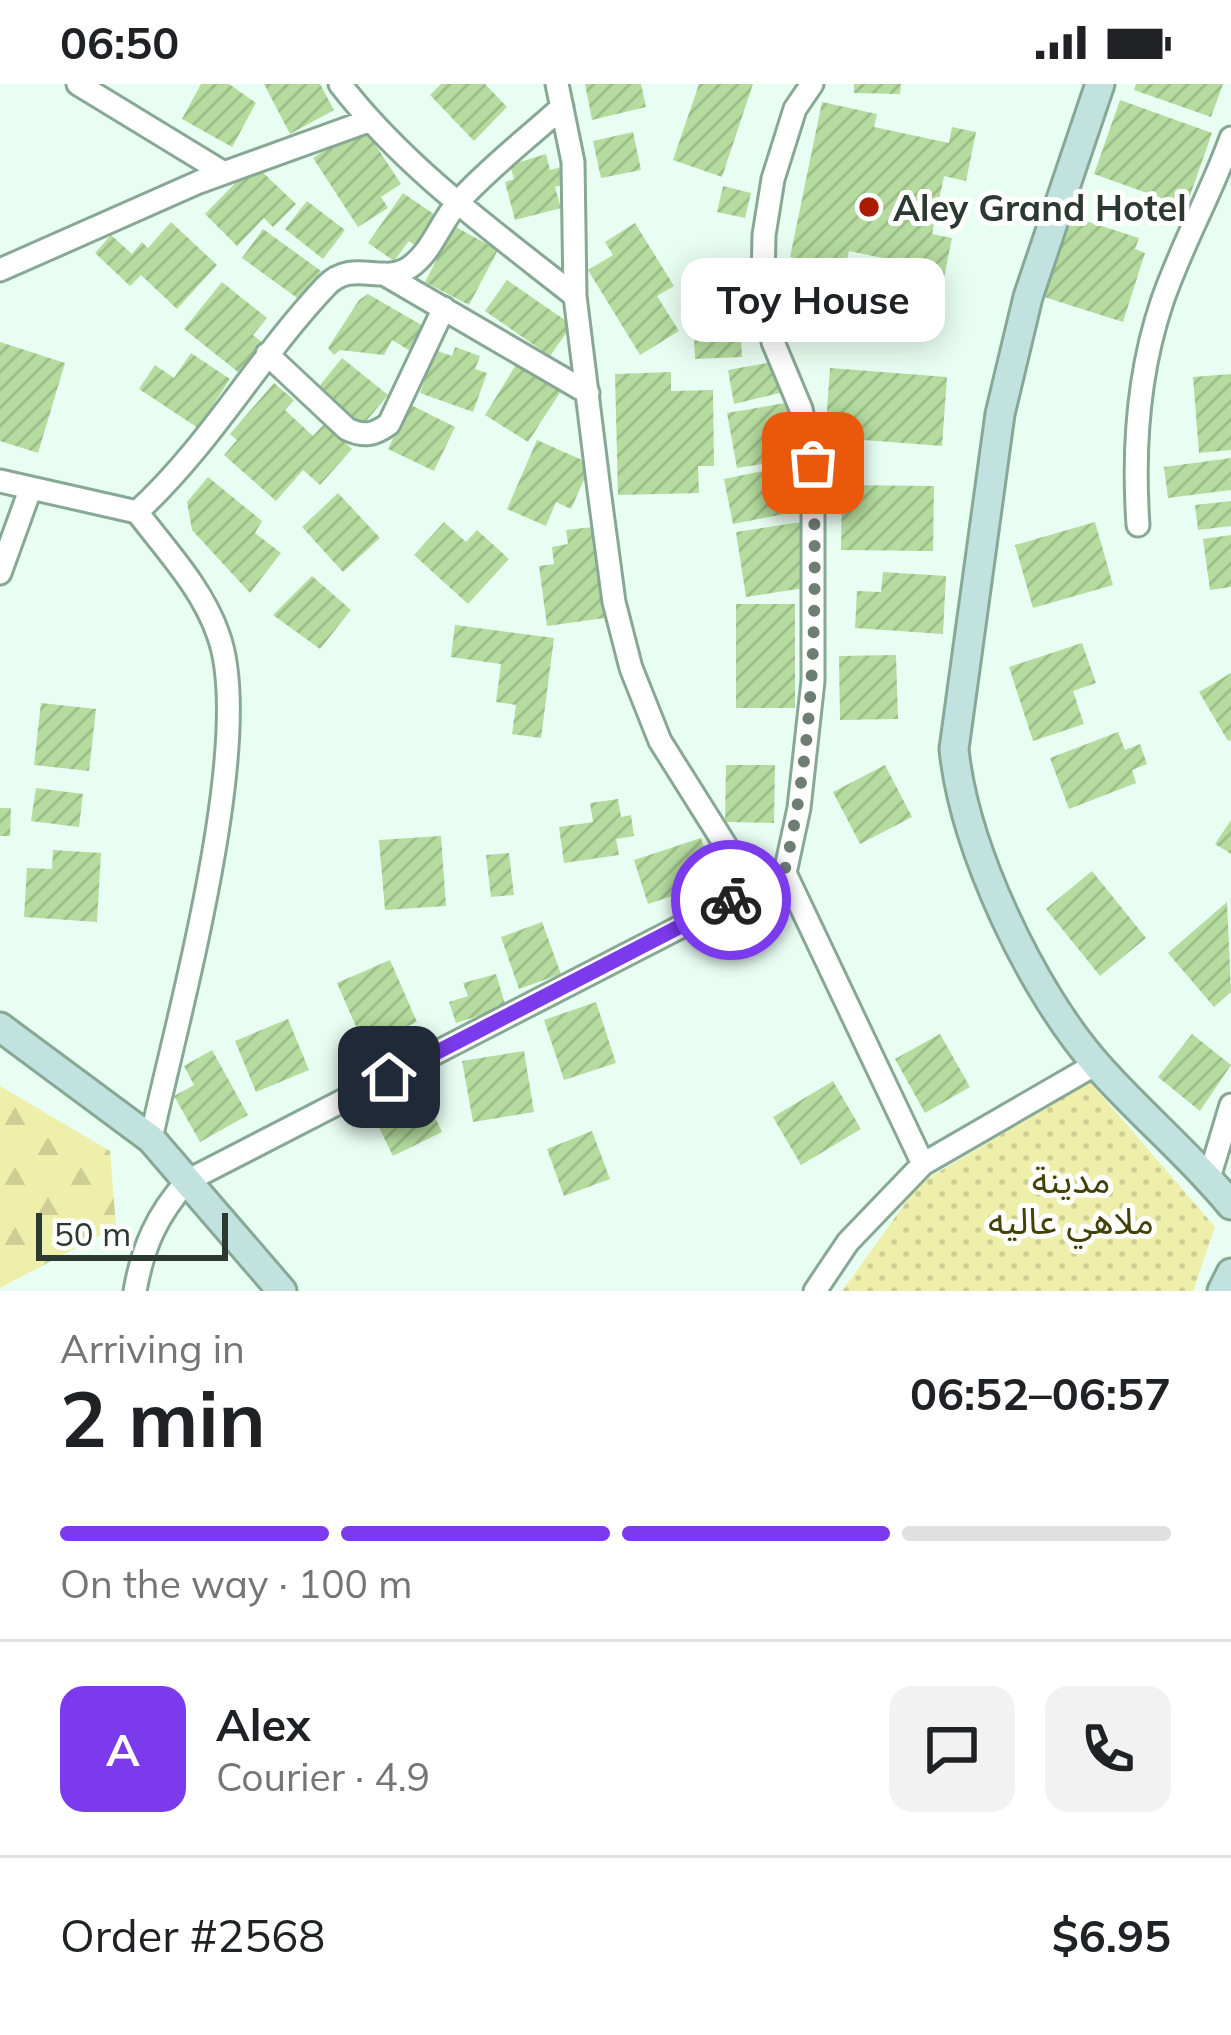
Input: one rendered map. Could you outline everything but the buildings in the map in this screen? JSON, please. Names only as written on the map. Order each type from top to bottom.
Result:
[{"type":"main road","points":[[1100,84],[1028,298],[1000,414],[954,749],[966,818],[1044,987],[1096,1064],[1231,1205]]},
{"type":"main road","points":[[0,1027],[151,1138],[282,1291]]},
{"type":"main road","points":[[1222,1291],[1231,1273]]},
{"type":"street","points":[[78,84],[224,173]]},
{"type":"street","points":[[340,84],[368,121],[458,202],[575,296]]},
{"type":"street","points":[[812,84],[795,109],[778,161],[764,235],[763,285],[773,342],[801,409],[813,463],[813,681],[799,808],[784,873],[923,1163]]},
{"type":"street","points":[[560,95],[573,162],[575,296],[614,602],[631,668],[660,741],[753,889]]},
{"type":"street","points":[[384,274],[406,270],[423,256],[458,202],[560,95]]},
{"type":"street","points":[[0,270],[224,173],[368,121]]},
{"type":"street","points":[[1138,525],[1134,467],[1138,414],[1161,304],[1231,137]]},
{"type":"street","points":[[137,512],[188,465],[267,354],[330,280],[356,268],[384,274],[588,393]]},
{"type":"street","points":[[267,354],[347,429],[361,436],[377,433],[388,424],[444,308]]},
{"type":"street","points":[[0,481],[137,512],[204,602],[220,636],[232,698],[206,890],[151,1138]]},
{"type":"street","points":[[0,573],[30,490]]},
{"type":"street","points":[[135,1291],[142,1251],[161,1210],[188,1181],[784,873]]},
{"type":"street","points":[[815,1291],[848,1242],[923,1163],[1096,1064]]},
{"type":"street","points":[[1209,1178],[1231,1105]]},
{"type":"green space","name":"مدينة ملاهي عاليه","points":[[1090,1082],[1215,1227],[1193,1291],[842,1291],[920,1183]]},
{"type":"green space","points":[[0,1086],[110,1151],[116,1227],[0,1288]]},
{"type":"way so far","points":[[731,900],[784,873],[799,808],[813,681],[813,463]]},
{"type":"place","name":"Aley Grand Hotel","points":[[869,207]]},
{"type":"place","name":"Toy House","points":[[813,463]]},
{"type":"route","points":[[389,1077],[731,900]]}]
